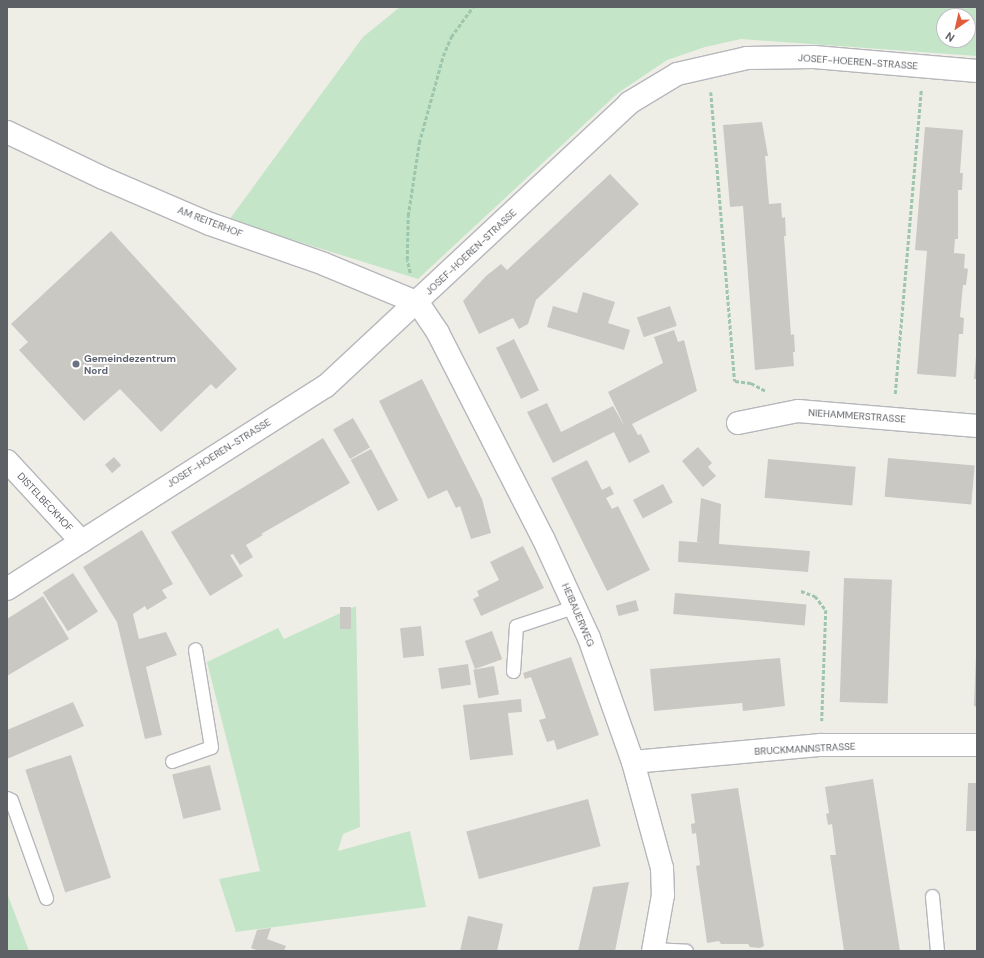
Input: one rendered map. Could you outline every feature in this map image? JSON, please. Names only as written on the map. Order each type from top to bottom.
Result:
[{"type":"street","name":"JOSEF-HOEREN-STRASSE","points":[[7,589],[326,386],[418,303],[629,103],[677,74],[747,58],[814,57],[977,71]]},
{"type":"street","name":"AM REITERHOF","points":[[7,132],[103,178],[210,224],[324,264],[418,303]]},
{"type":"street","name":"HEIBAUERWEG","points":[[418,303],[438,333],[576,606],[633,762],[662,868],[663,895],[653,950]]},
{"type":"street","name":"NIEHAMMERSTRASSE","points":[[738,423],[798,411],[977,426]]},
{"type":"street","name":"DISTELBECKHOF","points":[[7,461],[82,542]]},
{"type":"street","name":"BRUCKMANNSTRASSE","points":[[633,762],[821,745],[977,745]]},
{"type":"lane","points":[[513,671],[516,626],[576,606]]},
{"type":"lane","points":[[172,761],[211,748],[195,649]]},
{"type":"lane","points":[[7,798],[11,800],[46,898]]},
{"type":"lane","points":[[932,896],[937,951]]},
{"type":"lane","points":[[653,950],[686,951]]},
{"type":"path","points":[[418,303],[407,260],[408,216],[413,174],[443,56],[451,37],[473,7]]},
{"type":"path","points":[[893,418],[923,66]]},
{"type":"path","points":[[709,67],[735,381],[751,383],[798,411]]},
{"type":"path","points":[[801,591],[815,596],[826,610],[821,745]]},
{"type":"green space","points":[[400,7],[977,7],[977,56],[741,39],[705,47],[667,60],[618,93],[418,279],[229,220],[363,37]]},
{"type":"green space","points":[[356,606],[360,827],[343,834],[338,851],[410,831],[426,907],[236,932],[219,879],[260,871],[207,662],[278,628],[284,639]]},
{"type":"green space","points":[[7,893],[29,951],[7,951]]},
{"type":"building","points":[[762,122],[768,156],[765,156],[769,204],[781,203],[782,218],[785,217],[786,236],[784,236],[791,335],[794,334],[795,352],[793,352],[794,366],[755,370],[743,206],[730,207],[723,125]]},
{"type":"building","points":[[925,127],[963,130],[960,173],[963,173],[962,190],[958,190],[958,239],[955,239],[954,253],[965,254],[964,268],[968,269],[966,285],[963,285],[960,317],[964,318],[963,334],[959,334],[956,377],[917,374],[927,251],[915,250]]},
{"type":"building","points":[[610,174],[639,204],[536,300],[528,324],[519,329],[513,318],[479,334],[463,301],[486,276],[501,264],[507,270]]},
{"type":"building","points":[[111,231],[237,369],[216,389],[211,384],[161,432],[120,389],[84,421],[19,350],[28,342],[11,324]]},
{"type":"building","points":[[583,292],[615,302],[608,323],[630,330],[624,350],[547,327],[553,306],[577,313]]},
{"type":"building","points":[[670,306],[677,326],[644,337],[637,317]]},
{"type":"building","points":[[674,330],[678,342],[684,340],[697,391],[632,424],[638,435],[641,434],[650,452],[629,463],[614,432],[553,463],[527,412],[547,403],[561,432],[613,406],[625,427],[608,392],[663,363],[654,337]]},
{"type":"building","points":[[514,339],[539,390],[521,399],[496,348]]},
{"type":"building","points":[[976,356],[977,379],[974,379]]},
{"type":"building","points":[[422,379],[482,499],[491,533],[471,539],[460,506],[456,508],[447,490],[428,499],[379,401]]},
{"type":"building","points":[[353,418],[370,447],[350,459],[333,430]]},
{"type":"building","points":[[323,438],[350,483],[261,534],[263,535],[246,545],[253,557],[240,565],[233,554],[230,555],[243,576],[210,596],[171,532]]},
{"type":"building","points":[[698,447],[712,463],[708,467],[716,476],[703,487],[682,461]]},
{"type":"building","points":[[371,449],[398,500],[378,511],[351,460]]},
{"type":"building","points":[[114,457],[121,465],[112,473],[105,465]]},
{"type":"building","points":[[888,458],[975,466],[971,504],[885,497]]},
{"type":"building","points":[[768,459],[856,467],[852,506],[765,498]]},
{"type":"building","points":[[587,460],[602,490],[610,486],[614,494],[606,498],[612,509],[618,506],[650,570],[607,591],[551,478]]},
{"type":"building","points":[[663,484],[673,503],[643,519],[633,500]]},
{"type":"building","points":[[701,498],[721,504],[719,544],[810,551],[808,572],[678,562],[679,541],[706,543],[697,542]]},
{"type":"building","points":[[142,530],[173,584],[162,590],[167,598],[147,610],[145,606],[133,614],[139,639],[166,632],[177,655],[146,667],[162,735],[145,739],[117,622],[83,567]]},
{"type":"building","points":[[523,546],[544,588],[481,616],[473,599],[479,596],[477,591],[499,580],[490,562]]},
{"type":"building","points":[[73,573],[98,612],[68,631],[43,593]]},
{"type":"building","points":[[844,578],[892,580],[888,704],[840,702]]},
{"type":"building","points":[[675,593],[806,605],[805,625],[673,614]]},
{"type":"building","points":[[43,596],[69,639],[7,676],[7,619]]},
{"type":"building","points":[[636,600],[639,611],[619,616],[616,605]]},
{"type":"building","points":[[340,607],[351,607],[351,629],[340,629]]},
{"type":"building","points":[[421,626],[424,656],[403,658],[400,628]]},
{"type":"building","points":[[492,631],[502,659],[475,669],[465,641]]},
{"type":"building","points":[[976,656],[977,657],[977,707],[974,706]]},
{"type":"building","points":[[571,657],[599,735],[557,750],[554,740],[547,742],[539,720],[546,718],[531,677],[525,679],[523,673]]},
{"type":"building","points":[[780,658],[785,706],[743,711],[742,703],[654,711],[650,669]]},
{"type":"building","points":[[468,664],[471,685],[441,689],[438,668]]},
{"type":"building","points":[[494,666],[499,695],[478,698],[473,670]]},
{"type":"building","points":[[521,699],[522,712],[508,713],[513,755],[470,760],[463,705]]},
{"type":"building","points":[[73,702],[84,726],[7,759],[7,730]]},
{"type":"building","points":[[71,755],[111,878],[65,893],[25,770]]},
{"type":"building","points":[[210,765],[221,810],[183,819],[172,774]]},
{"type":"building","points":[[873,779],[900,951],[844,951],[830,855],[836,855],[832,824],[828,825],[826,814],[829,813],[825,787]]},
{"type":"building","points":[[968,783],[977,783],[977,831],[966,831]]},
{"type":"building","points":[[738,788],[764,946],[760,948],[750,947],[748,944],[721,944],[719,941],[707,943],[696,866],[700,865],[696,833],[692,834],[691,824],[695,823],[691,794]]},
{"type":"building","points":[[588,799],[601,846],[479,879],[466,832]]},
{"type":"building","points":[[629,882],[615,951],[578,951],[593,887]]},
{"type":"building","points":[[468,916],[503,924],[497,951],[460,951]]},
{"type":"building","points":[[271,928],[267,939],[286,946],[284,951],[259,951],[251,948],[257,930]]},
{"type":"place","name":"Gemeindezentrum Nord","points":[[76,364]]}]
